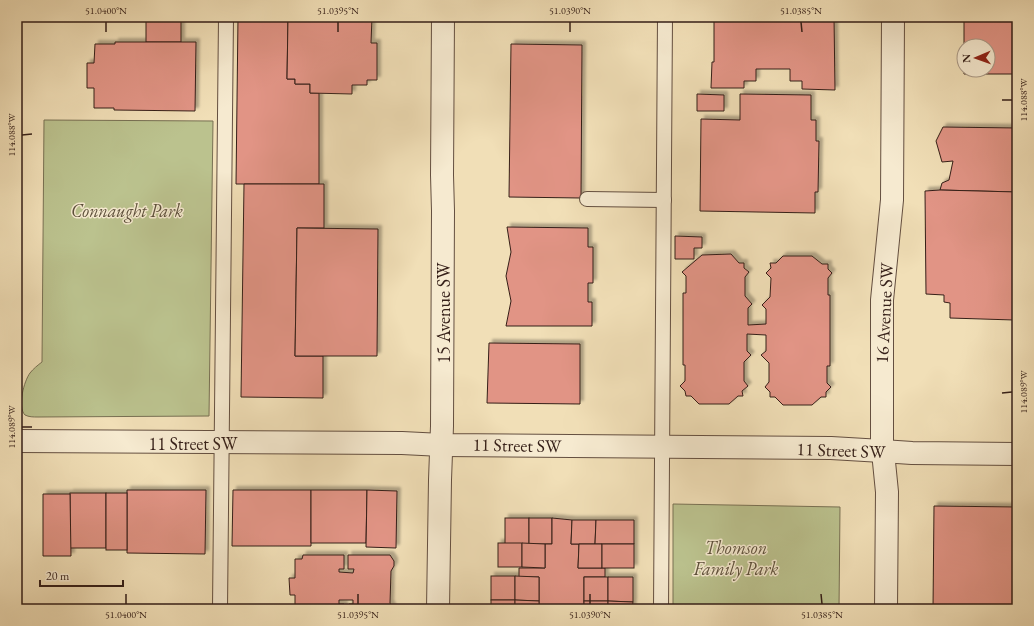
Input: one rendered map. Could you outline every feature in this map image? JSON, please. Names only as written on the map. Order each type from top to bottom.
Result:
[{"type":"street","name":"15 Avenue SW","points":[[438,609],[442,445],[443,17]]},
{"type":"street","name":"16 Avenue SW","points":[[886,609],[887,492],[882,450],[882,300],[892,200],[893,17]]},
{"type":"street","name":"11 Street SW","points":[[17,441],[402,443],[442,445],[831,448],[912,453],[1017,454]]},
{"type":"lane","points":[[220,609],[226,17]]},
{"type":"lane","points":[[661,609],[665,17]]},
{"type":"lane","points":[[587,199],[664,200]]},
{"type":"green space","name":"Connaught Park","points":[[44,120],[213,121],[209,416],[30,417],[25,415],[21,400],[22,394],[31,372],[42,362]]},
{"type":"green space","name":"Thomson Family Park","points":[[673,504],[840,507],[839,609],[673,609]]},
{"type":"building","points":[[146,17],[181,17],[181,42],[146,42]]},
{"type":"building","points":[[238,17],[288,17],[287,79],[295,79],[295,84],[310,84],[310,93],[319,93],[319,184],[236,184]]},
{"type":"building","points":[[288,17],[372,17],[371,43],[377,43],[377,80],[367,80],[367,85],[352,85],[352,94],[310,93],[310,84],[295,84],[295,79],[287,79]]},
{"type":"building","points":[[714,17],[834,17],[835,90],[802,89],[802,81],[790,81],[790,69],[756,69],[756,81],[744,81],[744,88],[711,88],[712,62],[714,62]]},
{"type":"building","points":[[964,17],[1017,17],[1017,74],[996,74],[996,38],[964,38]]},
{"type":"building","points":[[115,42],[196,42],[195,111],[114,110],[114,108],[94,108],[94,88],[87,88],[87,63],[94,63],[95,44],[115,44]]},
{"type":"building","points":[[511,44],[582,45],[581,198],[509,197]]},
{"type":"building","points":[[697,94],[724,95],[724,111],[697,111]]},
{"type":"building","points":[[740,94],[811,95],[811,120],[816,120],[816,141],[819,141],[818,192],[815,192],[815,213],[700,211],[701,119],[740,120]]},
{"type":"building","points":[[943,127],[1017,128],[1017,192],[940,190],[942,183],[949,180],[953,161],[942,162],[936,141]]},
{"type":"building","points":[[244,184],[324,184],[324,228],[297,228],[295,356],[323,356],[323,398],[241,397]]},
{"type":"building","points":[[925,191],[1017,192],[1017,316],[1014,316],[1014,320],[950,318],[950,303],[944,302],[944,295],[926,294]]},
{"type":"building","points":[[507,227],[588,228],[588,247],[593,247],[593,283],[588,283],[588,302],[592,302],[592,326],[506,326],[511,301],[506,276],[511,252]]},
{"type":"building","points":[[297,228],[378,229],[377,356],[295,356]]},
{"type":"building","points":[[675,236],[702,237],[702,248],[694,248],[694,259],[675,259]]},
{"type":"building","points":[[731,254],[739,263],[744,263],[744,268],[749,272],[745,277],[745,296],[752,304],[748,308],[748,325],[766,324],[766,309],[762,305],[770,297],[771,278],[766,273],[771,268],[770,263],[776,263],[783,256],[812,256],[822,264],[828,264],[828,269],[832,273],[828,278],[828,295],[830,295],[830,366],[827,366],[827,383],[831,387],[826,392],[826,397],[821,397],[812,405],[783,405],[775,397],[770,397],[770,392],[765,387],[769,382],[769,363],[761,355],[766,351],[766,335],[747,334],[747,351],[751,355],[744,362],[744,381],[748,386],[742,391],[743,396],[738,396],[729,404],[699,404],[691,396],[686,396],[685,391],[680,386],[685,381],[685,365],[683,365],[683,293],[686,293],[686,276],[682,272],[702,255]]},
{"type":"building","points":[[489,343],[580,344],[580,404],[487,403]]},
{"type":"building","points":[[127,490],[206,490],[205,554],[127,553]]},
{"type":"building","points":[[233,490],[311,490],[311,546],[232,546]]},
{"type":"building","points":[[311,490],[367,490],[366,543],[311,543]]},
{"type":"building","points":[[367,490],[397,491],[396,548],[366,547]]},
{"type":"building","points":[[70,493],[106,493],[106,548],[70,548]]},
{"type":"building","points":[[106,493],[127,493],[127,550],[106,550]]},
{"type":"building","points":[[43,494],[70,494],[71,556],[43,556]]},
{"type":"building","points":[[934,506],[1017,507],[1017,609],[933,609]]},
{"type":"building","points":[[505,518],[529,518],[529,544],[505,544]]},
{"type":"building","points":[[529,518],[552,518],[552,544],[529,544]]},
{"type":"building","points":[[552,518],[572,520],[571,544],[579,544],[578,568],[605,568],[605,577],[584,577],[584,609],[539,609],[539,577],[519,577],[519,568],[545,568],[545,544],[552,544]]},
{"type":"building","points":[[572,520],[596,520],[595,544],[571,544]]},
{"type":"building","points":[[596,520],[634,520],[634,544],[595,544]]},
{"type":"building","points":[[498,543],[522,543],[522,567],[498,567]]},
{"type":"building","points":[[522,543],[545,544],[545,568],[522,567]]},
{"type":"building","points":[[579,544],[602,544],[602,568],[578,568]]},
{"type":"building","points":[[602,544],[634,544],[634,568],[602,568]]},
{"type":"building","points":[[303,555],[344,555],[344,569],[339,569],[339,572],[353,573],[354,569],[348,569],[348,555],[390,555],[394,561],[394,566],[391,571],[390,603],[393,609],[349,609],[349,604],[353,604],[353,600],[339,600],[339,604],[344,604],[344,609],[295,609],[295,595],[290,595],[289,578],[295,578],[295,559],[302,559]]},
{"type":"building","points":[[491,576],[515,576],[515,600],[491,600]]},
{"type":"building","points":[[515,576],[539,577],[539,601],[515,600]]},
{"type":"building","points":[[584,577],[608,577],[608,601],[584,601]]},
{"type":"building","points":[[608,577],[633,577],[633,602],[608,601]]},
{"type":"building","points":[[491,600],[515,600],[515,609],[491,609]]},
{"type":"building","points":[[515,600],[539,601],[539,609],[515,609]]},
{"type":"building","points":[[584,601],[608,601],[608,609],[584,609]]},
{"type":"building","points":[[608,601],[633,602],[632,609],[608,609]]}]
